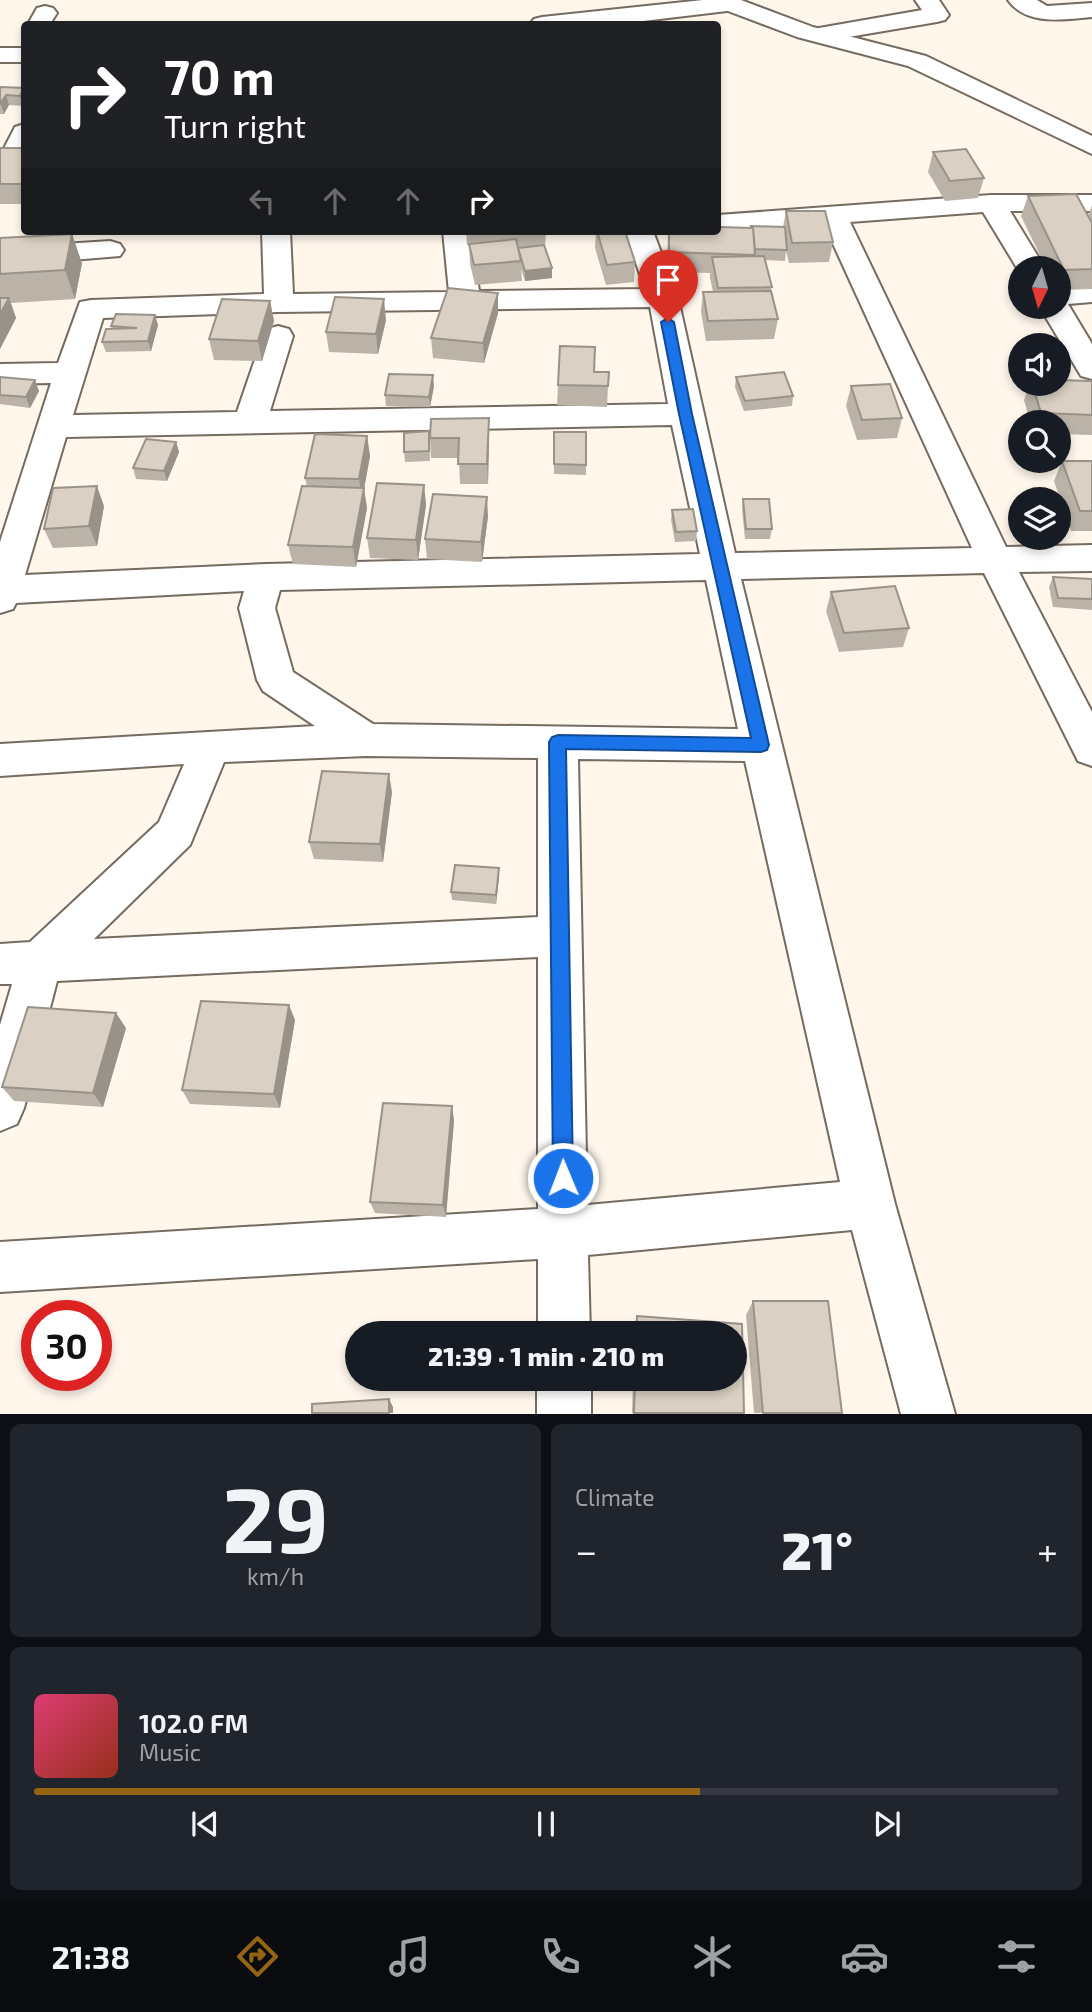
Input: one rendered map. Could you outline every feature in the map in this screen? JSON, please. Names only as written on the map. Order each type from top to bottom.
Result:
[{"type":"street","points":[[927,0],[934,0]]},
{"type":"street","points":[[819,35],[937,15],[927,0]]},
{"type":"street","points":[[1020,0],[1043,13],[1092,10]]},
{"type":"street","points":[[602,21],[723,2],[819,35],[917,61],[992,95],[1092,146]]},
{"type":"street","points":[[13,156],[21,139]]},
{"type":"street","points":[[991,202],[1024,256]]},
{"type":"street","points":[[721,223],[991,202],[1092,203]]},
{"type":"street","points":[[833,214],[995,559],[1092,750]]},
{"type":"street","points":[[276,235],[279,303]]},
{"type":"street","points":[[458,235],[466,300]]},
{"type":"street","points":[[640,235],[663,298],[686,414],[761,745],[870,1204],[928,1413]]},
{"type":"street","points":[[0,257],[103,270],[279,303],[663,298]]},
{"type":"street","points":[[103,270],[68,373],[1,594],[266,577],[1092,558]]},
{"type":"street","points":[[1071,295],[1092,293]]},
{"type":"street","points":[[1062,319],[1092,369]]},
{"type":"street","points":[[250,422],[278,336]]},
{"type":"street","points":[[0,374],[68,373]]},
{"type":"street","points":[[53,426],[686,414]]},
{"type":"street","points":[[266,577],[257,608],[276,681],[366,740]]},
{"type":"street","points":[[0,760],[211,746],[366,740],[761,745]]},
{"type":"street","points":[[558,742],[564,1321]]},
{"type":"street","points":[[0,1108],[20,963],[175,833],[211,746]]},
{"type":"street","points":[[20,963],[560,936]]},
{"type":"street","points":[[0,1267],[563,1232],[870,1204]]},
{"type":"street","points":[[564,1391],[564,1413]]},
{"type":"building","points":[[0,87],[21,88],[20,96],[6,95],[0,104]]},
{"type":"building","points":[[0,148],[21,148],[21,184],[0,184]]},
{"type":"building","points":[[966,149],[984,178],[950,181],[933,152]]},
{"type":"building","points":[[1076,194],[1092,223],[1092,269],[1071,270],[1071,256],[1057,256],[1028,196]]},
{"type":"building","points":[[786,211],[825,211],[833,242],[792,243]]},
{"type":"building","points":[[751,226],[785,227],[787,250],[755,249]]},
{"type":"building","points":[[721,227],[753,228],[755,255],[669,252],[669,235],[721,235]]},
{"type":"building","points":[[72,235],[65,270],[0,274],[0,238]]},
{"type":"building","points":[[598,235],[626,235],[635,262],[607,265]]},
{"type":"building","points":[[516,239],[521,261],[474,265],[469,244]]},
{"type":"building","points":[[544,245],[552,268],[525,271],[518,248]]},
{"type":"building","points":[[764,256],[772,287],[718,288],[712,257]]},
{"type":"building","points":[[448,288],[498,293],[483,343],[431,338]]},
{"type":"building","points":[[771,291],[778,319],[708,321],[703,292]]},
{"type":"building","points":[[335,297],[384,299],[376,334],[326,332]]},
{"type":"building","points":[[0,298],[9,298],[0,314]]},
{"type":"building","points":[[222,299],[270,301],[258,341],[209,339]]},
{"type":"building","points":[[116,314],[155,315],[148,341],[102,342],[106,329],[137,328],[111,326]]},
{"type":"building","points":[[560,346],[595,347],[594,372],[609,372],[608,386],[558,385]]},
{"type":"building","points":[[784,372],[793,396],[745,401],[736,377]]},
{"type":"building","points":[[389,374],[433,375],[429,397],[385,395]]},
{"type":"building","points":[[0,377],[35,380],[26,397],[0,395]]},
{"type":"building","points":[[1071,380],[1092,381],[1092,415],[1071,414],[1071,410],[1040,410],[1036,396],[1071,396]]},
{"type":"building","points":[[890,384],[902,418],[862,420],[851,386]]},
{"type":"building","points":[[489,418],[487,464],[458,464],[459,438],[430,438],[431,419]]},
{"type":"building","points":[[429,431],[429,451],[404,452],[404,433]]},
{"type":"building","points":[[554,432],[586,432],[586,465],[554,464]]},
{"type":"building","points":[[315,434],[367,436],[359,479],[305,478]]},
{"type":"building","points":[[146,439],[176,442],[164,471],[133,468]]},
{"type":"building","points":[[1071,461],[1092,461],[1092,511],[1080,511],[1066,473],[1071,473]]},
{"type":"building","points":[[377,483],[424,485],[416,540],[367,538]]},
{"type":"building","points":[[97,486],[89,526],[44,529],[53,488]]},
{"type":"building","points":[[302,486],[364,488],[353,547],[288,545]]},
{"type":"building","points":[[433,494],[487,497],[481,542],[425,539]]},
{"type":"building","points":[[743,499],[769,499],[772,529],[746,529]]},
{"type":"building","points":[[693,509],[697,531],[676,532],[672,510]]},
{"type":"building","points":[[1053,577],[1092,579],[1092,599],[1058,598]]},
{"type":"building","points":[[895,586],[909,628],[844,633],[831,592]]},
{"type":"building","points":[[322,771],[389,774],[380,844],[309,842]]},
{"type":"building","points":[[455,865],[499,868],[496,895],[451,892]]},
{"type":"building","points":[[201,1001],[289,1005],[274,1094],[182,1090]]},
{"type":"building","points":[[28,1007],[116,1013],[93,1093],[2,1087]]},
{"type":"building","points":[[383,1103],[452,1106],[443,1205],[370,1202]]},
{"type":"building","points":[[753,1301],[828,1301],[842,1413],[763,1413]]},
{"type":"building","points":[[637,1316],[703,1321],[637,1321]]},
{"type":"building","points":[[635,1391],[744,1391],[744,1413],[634,1413]]},
{"type":"building","points":[[389,1399],[389,1413],[312,1413],[312,1404]]},
{"type":"route","points":[[563,1178],[558,742],[761,745],[686,414],[668,322]]}]
